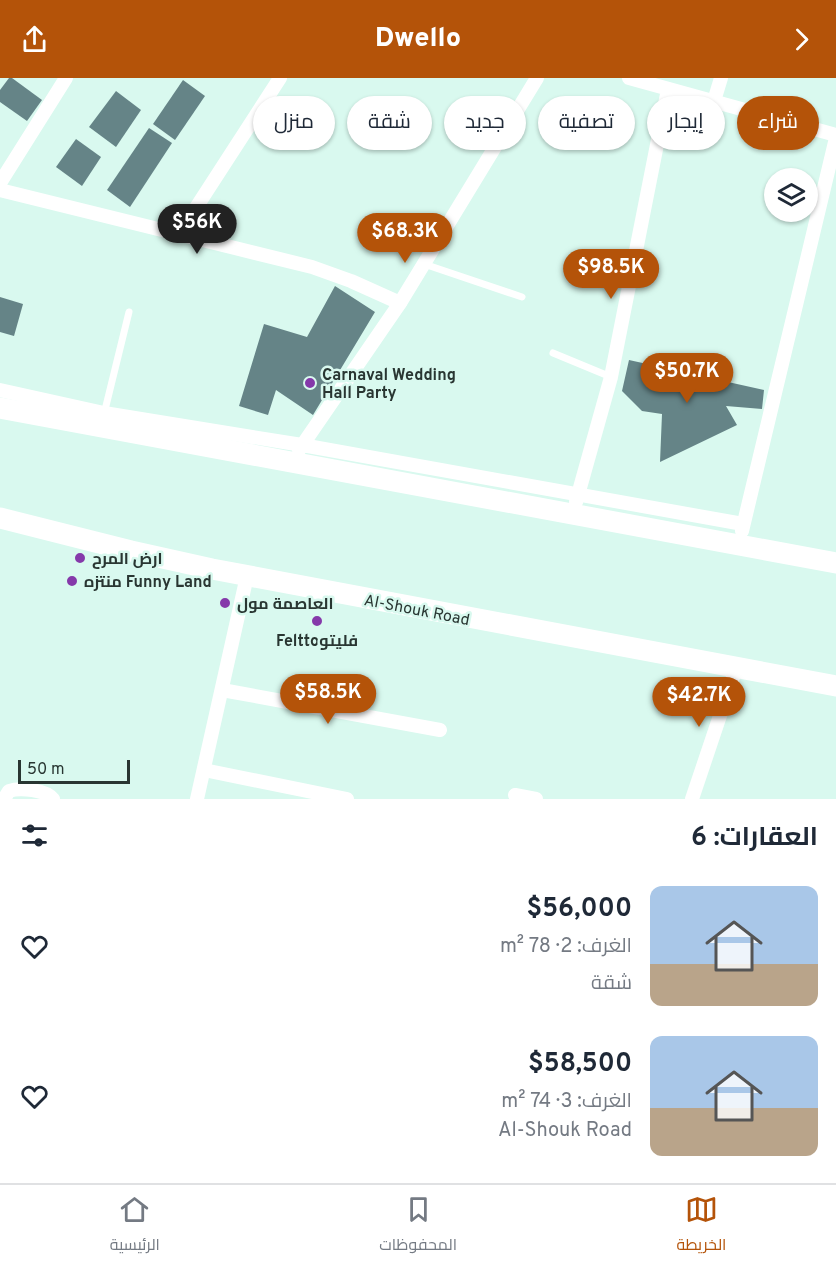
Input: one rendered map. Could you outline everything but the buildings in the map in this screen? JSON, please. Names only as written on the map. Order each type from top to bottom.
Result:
[{"type":"main road","points":[[0,408],[103,421],[575,504],[739,544],[836,562]]},
{"type":"main road","name":"Al-Shouk Road","points":[[0,518],[131,552],[247,576],[836,686]]},
{"type":"street","points":[[0,183],[66,78]]},
{"type":"street","points":[[179,234],[280,78]]},
{"type":"street","points":[[297,454],[400,303],[537,78]]},
{"type":"street","points":[[629,78],[695,96]]},
{"type":"street","points":[[716,96],[722,78]]},
{"type":"street","points":[[668,89],[611,377],[575,504],[743,524]]},
{"type":"street","points":[[725,104],[836,137],[739,544]]},
{"type":"street","points":[[0,190],[312,267],[351,281],[400,303]]},
{"type":"street","points":[[0,390],[103,421]]},
{"type":"street","points":[[197,799],[247,576]]},
{"type":"street","points":[[692,799],[736,668]]},
{"type":"street","points":[[222,690],[440,730]]},
{"type":"street","points":[[204,770],[347,799]]},
{"type":"street","points":[[4,799],[9,791],[18,789],[47,794],[53,799]]},
{"type":"street","points":[[515,795],[536,799]]},
{"type":"lane","points":[[424,264],[522,297]]},
{"type":"lane","points":[[103,421],[129,312]]},
{"type":"lane","points":[[553,353],[611,377]]},
{"type":"place","name":"Carnaval Wedding Hall Party","points":[[310,383]]},
{"type":"place","name":"ارض المرح","points":[[80,558]]},
{"type":"place","name":"منتزه Funny Land","points":[[72,581]]},
{"type":"place","name":"العاصمة مول","points":[[225,603]]},
{"type":"place","name":"Felttoفليتو","points":[[317,621]]}]
